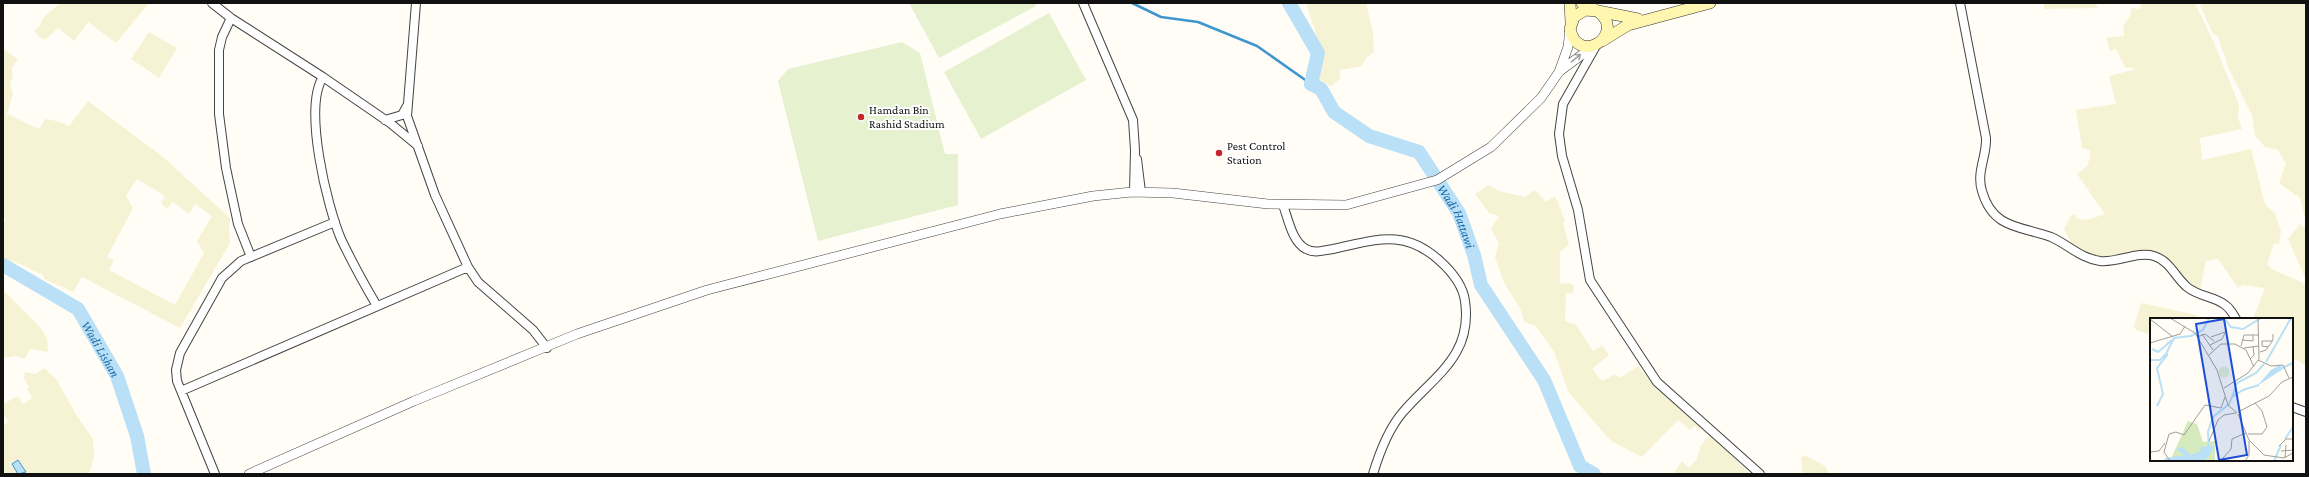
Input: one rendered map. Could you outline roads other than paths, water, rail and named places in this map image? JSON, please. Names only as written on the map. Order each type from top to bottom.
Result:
[{"type":"main road","points":[[1570,3],[1570,25],[1574,40],[1583,46],[1597,44],[1628,25],[1710,3]]},
{"type":"main road","points":[[1582,3],[1602,15],[1607,26],[1604,38],[1597,44]]},
{"type":"main road","points":[[1570,25],[1579,12],[1585,10],[1643,20]]},
{"type":"street","points":[[212,3],[231,18],[323,77],[385,120],[418,147]]},
{"type":"street","points":[[416,3],[407,116],[418,147],[436,194],[468,267],[478,282],[533,330],[547,348]]},
{"type":"street","points":[[1083,3],[1132,120],[1138,192]]},
{"type":"street","points":[[1960,3],[1986,138],[1986,151],[1982,164],[1980,181],[1985,200],[1990,208],[2012,226],[2052,238],[2086,258],[2114,261],[2144,255],[2162,259],[2191,290],[2205,298],[2222,303],[2235,318]]},
{"type":"street","points":[[231,18],[222,37],[219,50],[219,114],[226,168],[238,224],[251,257]]},
{"type":"street","points":[[249,474],[414,401],[547,348],[577,334],[707,290],[1000,214],[1093,196],[1138,192],[1283,204],[1346,205],[1437,180],[1491,147],[1541,98],[1559,72],[1568,47],[1570,25]]},
{"type":"street","points":[[1559,72],[1597,44]]},
{"type":"street","points":[[1597,44],[1563,104],[1559,134],[1562,156],[1578,210],[1590,280],[1657,382],[1760,474]]},
{"type":"street","points":[[323,77],[318,86],[314,103],[321,165],[335,222],[360,277],[377,306]]},
{"type":"street","points":[[385,120],[402,115],[408,105]]},
{"type":"street","points":[[1283,204],[1296,239],[1306,249],[1320,251],[1390,238],[1414,243],[1424,248],[1445,266],[1458,281],[1465,300],[1467,317],[1464,338],[1456,356],[1446,369],[1403,412],[1393,428],[1373,474]]},
{"type":"street","points":[[215,474],[181,391],[176,370],[180,353],[222,278],[241,261],[335,222]]},
{"type":"street","points":[[181,391],[468,267]]},
{"type":"street","points":[[2293,407],[2306,412]]},
{"type":"water","points":[[18,460],[26,472],[18,474],[12,464]]},
{"type":"waterway","points":[[1132,3],[1161,17],[1198,22],[1257,46],[1311,84]]},
{"type":"waterway","name":"Wadi Hattawi","points":[[1289,3],[1318,53],[1311,84],[1321,89],[1334,112],[1369,136],[1419,152],[1459,213],[1474,255],[1481,285],[1544,380],[1580,466],[1594,474]]},
{"type":"waterway","name":"Wadi Lishan","points":[[3,265],[78,309],[117,376],[137,436],[144,474]]},
{"type":"place","name":"Hamdan Bin Rashid Stadium","points":[[861,117]]},
{"type":"place","name":"Pest Control Station","points":[[1219,153]]}]
